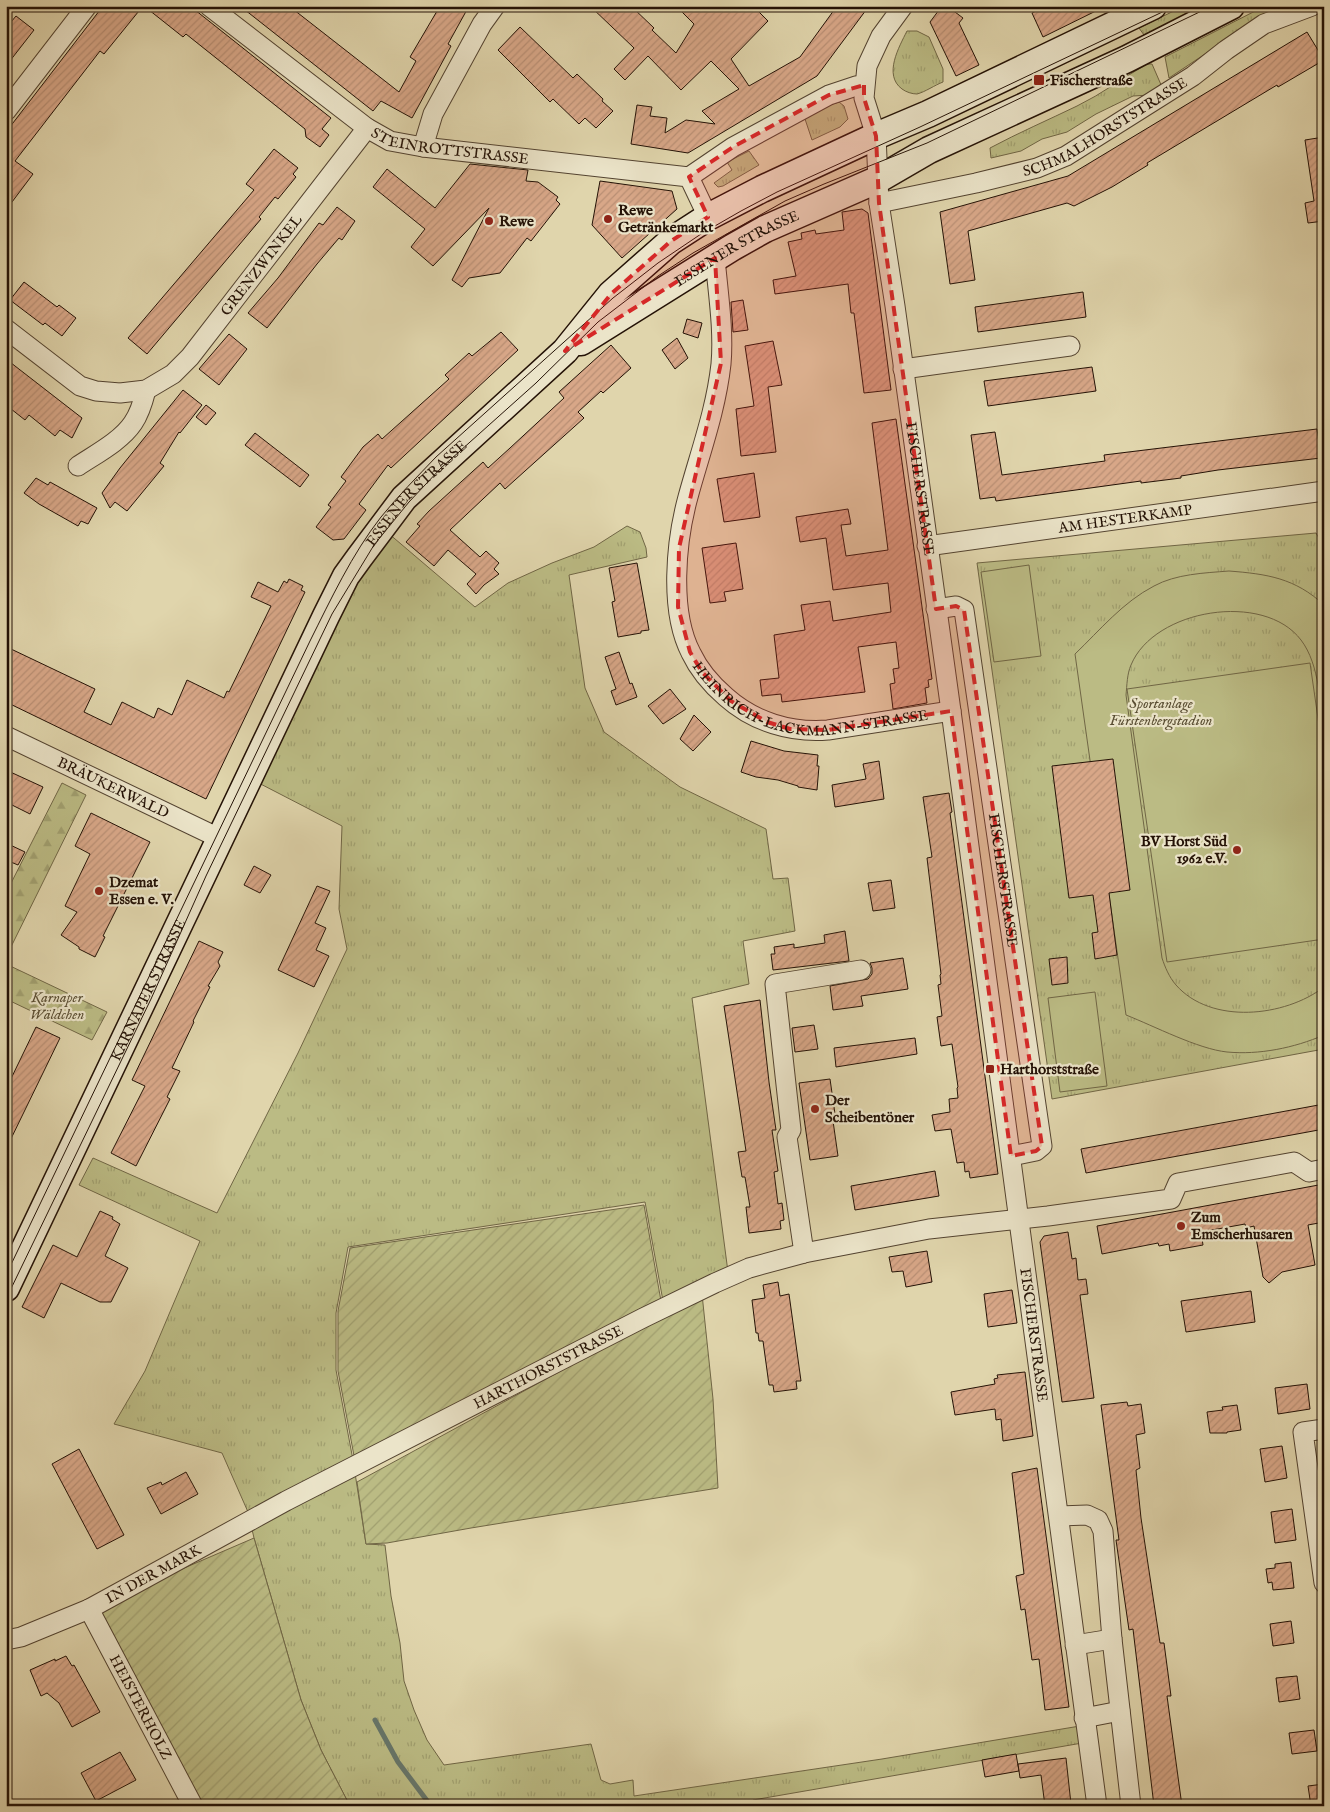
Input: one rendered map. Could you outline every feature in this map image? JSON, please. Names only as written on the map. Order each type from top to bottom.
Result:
[{"type":"main road","points":[[876,136],[928,114],[1153,6]]},
{"type":"main road","points":[[879,191],[929,150],[1127,59],[1231,6]]},
{"type":"main road","name":"ESSENER STRASSE","points":[[359,558],[404,498],[565,351],[610,294],[671,241],[708,217],[762,189],[876,136]]},
{"type":"main road","name":"ESSENER STRASSE","points":[[565,351],[765,229],[879,191]]},
{"type":"main road","name":"KARNAPER STRASSE","points":[[6,1288],[326,616],[346,576],[359,558]]},
{"type":"street","points":[[6,111],[87,6]]},
{"type":"street","name":"STEINROTTSTRASSE","points":[[210,6],[367,128],[390,141],[423,147],[689,176]]},
{"type":"street","points":[[423,147],[433,114],[482,24],[495,6]]},
{"type":"street","points":[[879,191],[876,136],[864,98],[866,66],[881,36],[903,6]]},
{"type":"street","name":"SCHMALHORSTSTRASSE","points":[[879,191],[1028,170],[1066,156],[1193,76],[1264,24],[1312,6]]},
{"type":"street","points":[[708,217],[689,176],[733,147],[829,95],[864,85]]},
{"type":"street","name":"GRENZWINKEL","points":[[6,329],[80,386],[96,391],[120,393],[146,390],[173,374],[190,357],[367,128]]},
{"type":"street","name":"FISCHERSTRASSE","points":[[879,191],[951,711],[1097,1806]]},
{"type":"street","name":"HEINRICH-LACKMANN-STRASSE","points":[[715,258],[719,300],[721,363],[710,418],[687,498],[679,548],[678,607],[690,652],[707,677],[731,701],[745,711],[767,722],[790,729],[828,730],[951,711]]},
{"type":"street","points":[[903,369],[1070,346]]},
{"type":"street","points":[[78,466],[125,432],[133,424],[146,390]]},
{"type":"street","name":"AM HESTERKAMP","points":[[927,546],[1324,491]]},
{"type":"street","name":"FISCHERSTRASSE","points":[[936,609],[956,606],[964,610],[1042,1146],[1036,1151],[1011,1156]]},
{"type":"street","name":"BRÄUKERWALD","points":[[6,736],[219,838]]},
{"type":"street","points":[[804,1253],[787,1137],[791,1130],[775,984],[861,970]]},
{"type":"street","name":"HARTHORSTSTRASSE","points":[[296,1496],[634,1322],[750,1268],[804,1253],[929,1229],[1170,1199],[1178,1183],[1294,1162],[1309,1172],[1324,1169]]},
{"type":"street","points":[[1324,1429],[1303,1432],[1316,1457],[1324,1583]]},
{"type":"street","name":"IN DER MARK","points":[[6,1640],[21,1637],[89,1609],[296,1496]]},
{"type":"street","points":[[1059,1516],[1087,1514],[1098,1520],[1103,1531],[1112,1639],[1132,1806]]},
{"type":"street","name":"HEISTERHOLZ","points":[[89,1609],[193,1806]]},
{"type":"street","points":[[1076,1645],[1112,1639]]},
{"type":"street","points":[[1084,1718],[1120,1711]]},
{"type":"highlighted area","points":[[864,85],[864,98],[876,136],[879,203],[936,609],[956,606],[964,610],[1042,1146],[1036,1151],[1011,1156],[951,711],[828,730],[790,729],[767,722],[731,701],[702,672],[690,652],[678,607],[679,548],[721,363],[715,258],[565,351],[611,294],[671,241],[708,217],[689,177],[733,147],[829,95]]},
{"type":"green space","points":[[1184,6],[1202,6],[1144,35],[1139,28]]},
{"type":"green space","points":[[1265,6],[1292,6],[1214,48],[1169,78],[1165,57]]},
{"type":"green space","points":[[907,31],[917,31],[929,37],[943,69],[943,82],[917,94],[909,93],[902,89],[896,83],[894,76],[894,61]]},
{"type":"green space","points":[[1147,64],[1152,64],[1162,87],[1151,95],[1133,96],[1096,114],[1067,132],[1042,139],[1021,151],[991,158],[990,148],[1086,101]]},
{"type":"green space","points":[[839,102],[844,106],[848,119],[840,127],[812,140],[805,119],[827,106]]},
{"type":"green space","points":[[749,151],[759,165],[718,187],[714,183],[732,170],[727,162]]},
{"type":"green space","points":[[627,526],[640,532],[647,557],[569,575],[585,688],[604,732],[680,787],[766,829],[773,879],[788,878],[795,931],[743,941],[749,984],[692,998],[728,1272],[663,1301],[645,1202],[348,1247],[336,1313],[336,1370],[366,1544],[385,1545],[404,1681],[414,1710],[427,1740],[444,1765],[591,1744],[601,1780],[610,1784],[633,1780],[634,1796],[882,1759],[1086,1725],[1088,1742],[753,1800],[754,1806],[350,1806],[321,1750],[301,1700],[248,1512],[222,1453],[114,1424],[145,1371],[200,1241],[79,1185],[93,1158],[217,1213],[298,1053],[347,949],[339,909],[342,826],[249,778],[381,527],[475,607],[508,583],[594,547]]},
{"type":"green space","name":"Sportanlage Fürstenbergstadion","points":[[1316,533],[1324,547],[1324,1049],[1052,1099],[977,563]]},
{"type":"green space","points":[[1029,565],[1041,656],[994,662],[981,572]]},
{"type":"green space","points":[[1229,571],[1280,579],[1302,589],[1324,605],[1324,735],[1316,673],[1307,650],[1301,640],[1284,625],[1262,615],[1237,612],[1211,613],[1185,620],[1162,631],[1143,646],[1131,665],[1126,695],[1162,958],[1171,979],[1191,998],[1208,1006],[1228,1011],[1269,1010],[1289,1005],[1308,997],[1324,987],[1324,1035],[1301,1044],[1276,1050],[1239,1053],[1215,1050],[1203,1046],[1126,1015],[1075,654],[1122,608],[1154,586],[1171,579],[1200,573]]},
{"type":"green space","name":"BV Horst Süd 1962 e.V.","points":[[1310,663],[1324,760],[1324,939],[1167,962],[1127,689]]},
{"type":"green space","name":"Karnaper Wäldchen","points":[[62,783],[86,795],[6,957],[6,893]]},
{"type":"green space","name":"Karnaper Wäldchen","points":[[6,964],[107,1012],[92,1040],[6,999]]},
{"type":"green space","points":[[1095,992],[1107,1086],[1060,1092],[1048,998]]},
{"type":"green space","points":[[644,1205],[661,1301],[355,1461],[338,1371],[338,1311],[350,1248]]},
{"type":"green space","points":[[702,1294],[713,1399],[718,1488],[387,1543],[366,1544],[357,1482]]},
{"type":"green space","points":[[254,1538],[301,1700],[321,1750],[350,1806],[193,1806],[89,1609]]},
{"type":"building","points":[[103,6],[143,6],[104,54],[100,51],[15,161],[33,174],[6,210],[6,132]]},
{"type":"building","points":[[144,6],[190,6],[331,118],[322,129],[329,135],[320,147],[306,137],[305,129],[186,34],[183,37]]},
{"type":"building","points":[[240,6],[289,6],[399,92],[416,61],[410,57],[440,6],[469,6],[448,44],[451,46],[412,118],[381,101],[373,111]]},
{"type":"building","points":[[590,6],[631,6],[676,53],[694,24],[676,6],[753,6],[768,21],[731,59],[749,86],[800,57],[837,6],[869,6],[817,76],[688,153],[631,144],[637,105],[652,107],[650,116],[667,118],[665,133],[686,120],[715,124],[702,111],[739,89],[711,61],[681,90],[648,56],[625,80],[614,69],[634,48]]},
{"type":"building","points":[[942,6],[947,6],[963,18],[959,23],[979,65],[956,76],[930,22]]},
{"type":"building","points":[[1046,6],[1106,6],[1043,37],[1032,13]]},
{"type":"building","points":[[16,16],[34,30],[6,66],[6,28]]},
{"type":"building","points":[[520,27],[573,78],[577,74],[613,111],[596,128],[585,118],[579,124],[553,99],[550,102],[498,50]]},
{"type":"building","points":[[1307,32],[1324,60],[1278,87],[1277,85],[1147,163],[1148,165],[1112,187],[1074,206],[1067,203],[968,231],[975,280],[950,284],[940,212],[1068,176]]},
{"type":"building","points":[[1324,137],[1324,221],[1308,223],[1305,203],[1314,201],[1305,140]]},
{"type":"building","points":[[274,149],[298,168],[293,174],[296,177],[278,199],[275,197],[259,217],[261,219],[147,354],[128,338],[254,190],[246,184]]},
{"type":"building","name":"Rewe","points":[[470,164],[528,170],[526,181],[538,182],[558,197],[556,200],[560,204],[531,241],[527,238],[500,273],[469,278],[462,287],[452,280],[489,208],[433,266],[411,247],[425,229],[373,187],[387,169],[435,208]]},
{"type":"building","points":[[600,181],[672,191],[677,209],[622,258],[592,225]]},
{"type":"building","points":[[337,207],[355,221],[342,240],[339,238],[317,264],[267,328],[248,313],[278,278],[319,223],[323,225]]},
{"type":"building","points":[[862,209],[868,213],[891,390],[864,393],[854,313],[851,313],[848,284],[775,294],[773,280],[796,276],[788,242],[802,239],[801,233],[815,230],[816,234],[844,230],[842,212]]},
{"type":"building","points":[[24,282],[57,307],[59,305],[76,318],[62,336],[45,323],[43,325],[10,300]]},
{"type":"building","points":[[1083,292],[1086,317],[978,332],[975,307]]},
{"type":"building","points":[[743,300],[748,330],[733,332],[731,302]]},
{"type":"building","points":[[687,319],[702,323],[698,338],[683,333]]},
{"type":"building","points":[[501,332],[518,350],[391,468],[388,465],[359,504],[366,510],[344,539],[333,540],[316,527],[331,507],[328,505],[346,481],[341,477],[363,447],[378,434],[382,439],[449,379],[445,375],[469,353],[472,356]]},
{"type":"building","points":[[229,334],[247,349],[219,385],[199,369]]},
{"type":"building","points":[[677,338],[688,358],[675,369],[662,350]]},
{"type":"building","points":[[773,341],[782,385],[768,387],[776,452],[741,456],[736,409],[754,406],[745,346]]},
{"type":"building","points":[[611,345],[631,368],[578,412],[584,418],[505,489],[500,483],[450,530],[480,557],[486,551],[499,563],[494,569],[499,574],[484,585],[476,594],[467,584],[476,574],[448,550],[434,566],[406,542],[420,526],[417,524],[429,511],[483,462],[488,468],[510,448],[564,398],[559,392]]},
{"type":"building","points":[[6,359],[82,418],[72,438],[60,430],[55,436],[29,415],[25,420],[6,405]]},
{"type":"building","points":[[1092,367],[1096,391],[988,406],[984,381]]},
{"type":"building","points":[[183,390],[202,405],[179,432],[160,463],[164,466],[127,511],[115,502],[110,508],[102,493]]},
{"type":"building","points":[[206,405],[216,413],[206,425],[196,417]]},
{"type":"building","points":[[896,419],[932,679],[928,680],[929,687],[925,688],[927,703],[893,709],[890,684],[895,683],[893,669],[899,668],[896,642],[858,647],[865,692],[782,702],[781,694],[762,696],[760,680],[779,678],[774,635],[805,630],[801,605],[830,601],[833,621],[891,612],[888,583],[833,590],[826,538],[800,542],[796,517],[848,509],[851,524],[841,525],[846,556],[888,550],[872,423]]},
{"type":"building","points":[[1317,429],[1321,458],[1218,470],[1181,476],[1181,478],[1141,483],[1141,481],[996,501],[995,497],[980,499],[971,435],[995,432],[1002,475],[1105,461],[1104,455]]},
{"type":"building","points":[[255,433],[309,475],[300,487],[245,445]]},
{"type":"building","points":[[754,473],[760,517],[724,522],[717,479]]},
{"type":"building","points":[[36,478],[48,485],[50,482],[97,508],[88,524],[81,521],[78,526],[39,504],[24,493]]},
{"type":"building","points":[[736,543],[743,589],[724,592],[726,601],[710,603],[702,548]]},
{"type":"building","points":[[637,563],[649,630],[618,637],[612,602],[615,601],[609,568]]},
{"type":"building","points":[[289,579],[303,586],[301,590],[305,592],[206,799],[6,702],[6,658],[11,649],[95,689],[84,712],[111,725],[122,702],[154,718],[158,708],[172,715],[187,680],[224,698],[227,691],[229,692],[271,606],[251,597],[258,582],[278,592],[284,581],[287,583]]},
{"type":"building","points":[[619,652],[630,684],[632,683],[637,697],[616,705],[611,691],[616,689],[605,657]]},
{"type":"building","points":[[670,689],[686,709],[663,724],[648,706]]},
{"type":"building","points":[[694,715],[711,732],[693,751],[680,739]]},
{"type":"building","points":[[751,741],[784,751],[818,755],[817,790],[741,772]]},
{"type":"building","points":[[1113,759],[1130,890],[1109,893],[1117,955],[1095,959],[1092,933],[1098,932],[1093,895],[1069,898],[1052,766]]},
{"type":"building","points":[[879,761],[884,799],[835,807],[832,785],[866,779],[863,764]]},
{"type":"building","points":[[6,770],[43,787],[30,814],[6,802]]},
{"type":"building","points":[[949,793],[952,812],[950,813],[998,1174],[970,1178],[969,1171],[965,1172],[964,1162],[957,1163],[951,1129],[935,1131],[932,1115],[950,1112],[949,1099],[958,1098],[958,1087],[952,1044],[941,1046],[937,1017],[942,1016],[938,985],[941,984],[941,974],[927,858],[932,857],[923,797]]},
{"type":"building","name":"Dzemat Essen e. V.","points":[[91,813],[150,842],[103,936],[105,937],[95,957],[79,949],[79,947],[61,935],[77,912],[65,906],[90,854],[75,846]]},
{"type":"building","points":[[6,843],[25,852],[18,865],[6,860]]},
{"type":"building","points":[[254,866],[271,875],[260,893],[244,885]]},
{"type":"building","points":[[891,880],[895,908],[873,911],[868,883]]},
{"type":"building","points":[[317,886],[330,891],[315,923],[326,928],[316,950],[329,956],[314,987],[278,970]]},
{"type":"building","points":[[845,931],[849,961],[773,970],[771,954],[775,954],[774,947],[794,944],[794,948],[825,943],[824,935]]},
{"type":"building","points":[[199,941],[223,952],[218,962],[220,966],[208,986],[210,987],[172,1068],[180,1071],[167,1097],[170,1099],[136,1166],[111,1153],[145,1086],[132,1080]]},
{"type":"building","points":[[1067,957],[1068,983],[1052,985],[1049,959]]},
{"type":"building","points":[[903,958],[908,989],[861,996],[863,1006],[833,1010],[830,986],[868,979],[872,974],[870,963]]},
{"type":"building","points":[[760,1000],[776,1130],[772,1130],[778,1171],[774,1172],[778,1204],[782,1203],[784,1220],[780,1221],[781,1229],[749,1233],[746,1207],[750,1207],[745,1177],[742,1177],[738,1152],[746,1151],[724,1006]]},
{"type":"building","points":[[814,1025],[818,1049],[795,1052],[792,1028]]},
{"type":"building","points":[[36,1027],[60,1038],[6,1149],[6,1089]]},
{"type":"building","points":[[915,1038],[917,1054],[836,1067],[834,1048]]},
{"type":"building","points":[[830,1079],[835,1114],[832,1114],[838,1156],[810,1160],[799,1083]]},
{"type":"building","points":[[1324,1104],[1324,1129],[1086,1173],[1081,1149]]},
{"type":"building","points":[[935,1171],[939,1196],[855,1210],[851,1186]]},
{"type":"building","points":[[1324,1184],[1324,1222],[1308,1225],[1315,1265],[1282,1272],[1269,1283],[1263,1277],[1254,1226],[1246,1228],[1245,1224],[1201,1232],[1203,1245],[1170,1251],[1169,1244],[1159,1246],[1158,1243],[1102,1254],[1097,1226]]},
{"type":"building","points":[[100,1211],[113,1217],[112,1219],[120,1224],[105,1256],[128,1268],[111,1302],[100,1302],[61,1283],[44,1318],[22,1307],[53,1245],[77,1257]]},
{"type":"building","points":[[1068,1232],[1072,1259],[1076,1258],[1078,1280],[1086,1279],[1088,1294],[1080,1295],[1094,1398],[1062,1402],[1040,1242],[1044,1236]]},
{"type":"building","points":[[927,1251],[932,1282],[906,1287],[903,1271],[892,1272],[889,1257]]},
{"type":"building","points":[[778,1282],[780,1296],[789,1294],[801,1381],[796,1381],[797,1389],[774,1392],[773,1385],[769,1385],[763,1341],[759,1341],[758,1333],[756,1333],[752,1300],[765,1298],[763,1285]]},
{"type":"building","points":[[1012,1290],[1017,1323],[988,1327],[984,1294]]},
{"type":"building","points":[[1251,1291],[1255,1322],[1186,1332],[1181,1301]]},
{"type":"building","points":[[1025,1372],[1033,1436],[1003,1441],[1001,1419],[996,1420],[995,1409],[955,1415],[951,1392],[995,1384],[994,1379],[998,1378],[997,1375]]},
{"type":"building","points":[[1307,1384],[1310,1409],[1278,1414],[1275,1388]]},
{"type":"building","points":[[1127,1402],[1128,1406],[1141,1404],[1145,1433],[1136,1435],[1140,1468],[1136,1470],[1141,1518],[1160,1643],[1164,1643],[1171,1696],[1167,1696],[1182,1806],[1154,1806],[1133,1629],[1129,1630],[1116,1540],[1119,1540],[1101,1405]]},
{"type":"building","points":[[1237,1405],[1241,1430],[1227,1433],[1210,1433],[1207,1412],[1223,1410],[1222,1407]]},
{"type":"building","points":[[1282,1446],[1287,1478],[1265,1482],[1260,1449]]},
{"type":"building","points":[[79,1449],[124,1535],[97,1549],[52,1464]]},
{"type":"building","points":[[1037,1468],[1069,1707],[1045,1710],[1039,1659],[1032,1660],[1025,1609],[1021,1610],[1016,1576],[1024,1574],[1012,1473]]},
{"type":"building","points":[[186,1472],[198,1494],[161,1514],[147,1488],[161,1482],[162,1485]]},
{"type":"building","points":[[1292,1509],[1296,1540],[1275,1543],[1271,1512]]},
{"type":"building","points":[[1291,1562],[1294,1588],[1273,1590],[1272,1582],[1268,1583],[1266,1569],[1275,1568],[1275,1564]]},
{"type":"building","points":[[1291,1621],[1294,1643],[1273,1646],[1270,1624]]},
{"type":"building","points":[[66,1656],[72,1666],[74,1665],[100,1712],[72,1727],[59,1703],[47,1693],[41,1696],[30,1670]]},
{"type":"building","points":[[1297,1676],[1300,1699],[1279,1702],[1276,1678]]},
{"type":"building","points":[[1314,1730],[1317,1751],[1292,1754],[1289,1733]]},
{"type":"building","points":[[120,1752],[136,1780],[96,1801],[81,1773]]},
{"type":"building","points":[[1016,1754],[1019,1771],[985,1777],[982,1760]]},
{"type":"building","points":[[1066,1758],[1071,1804],[1045,1806],[1041,1775],[1020,1778],[1018,1764]]},
{"type":"building","points":[[1324,1784],[1324,1806],[1311,1806],[1308,1786]]},
{"type":"waterway","points":[[375,1720],[398,1762],[431,1806]]},
{"type":"tram line","points":[[6,1275],[326,609],[370,531],[401,494],[436,457],[613,298],[658,263],[701,234],[777,192],[920,127],[1175,6]]},
{"type":"tram line","points":[[6,1299],[151,999],[206,876],[332,614],[374,545],[409,502],[441,468],[536,383],[598,322],[658,276],[693,253],[785,201],[927,143],[1212,6]]},
{"type":"place","name":"Fischerstraße","points":[[1039,80]]},
{"type":"place","name":"Rewe Getränkemarkt","points":[[608,219]]},
{"type":"place","name":"Rewe","points":[[489,221]]},
{"type":"place","name":"BV Horst Süd 1962 e.V.","points":[[1237,850]]},
{"type":"place","name":"Dzemat Essen e. V.","points":[[99,891]]},
{"type":"place","name":"Harthorststraße","points":[[990,1069]]},
{"type":"place","name":"Der Scheibentöner","points":[[815,1109]]},
{"type":"place","name":"Zum Emscherhusaren","points":[[1181,1226]]}]
